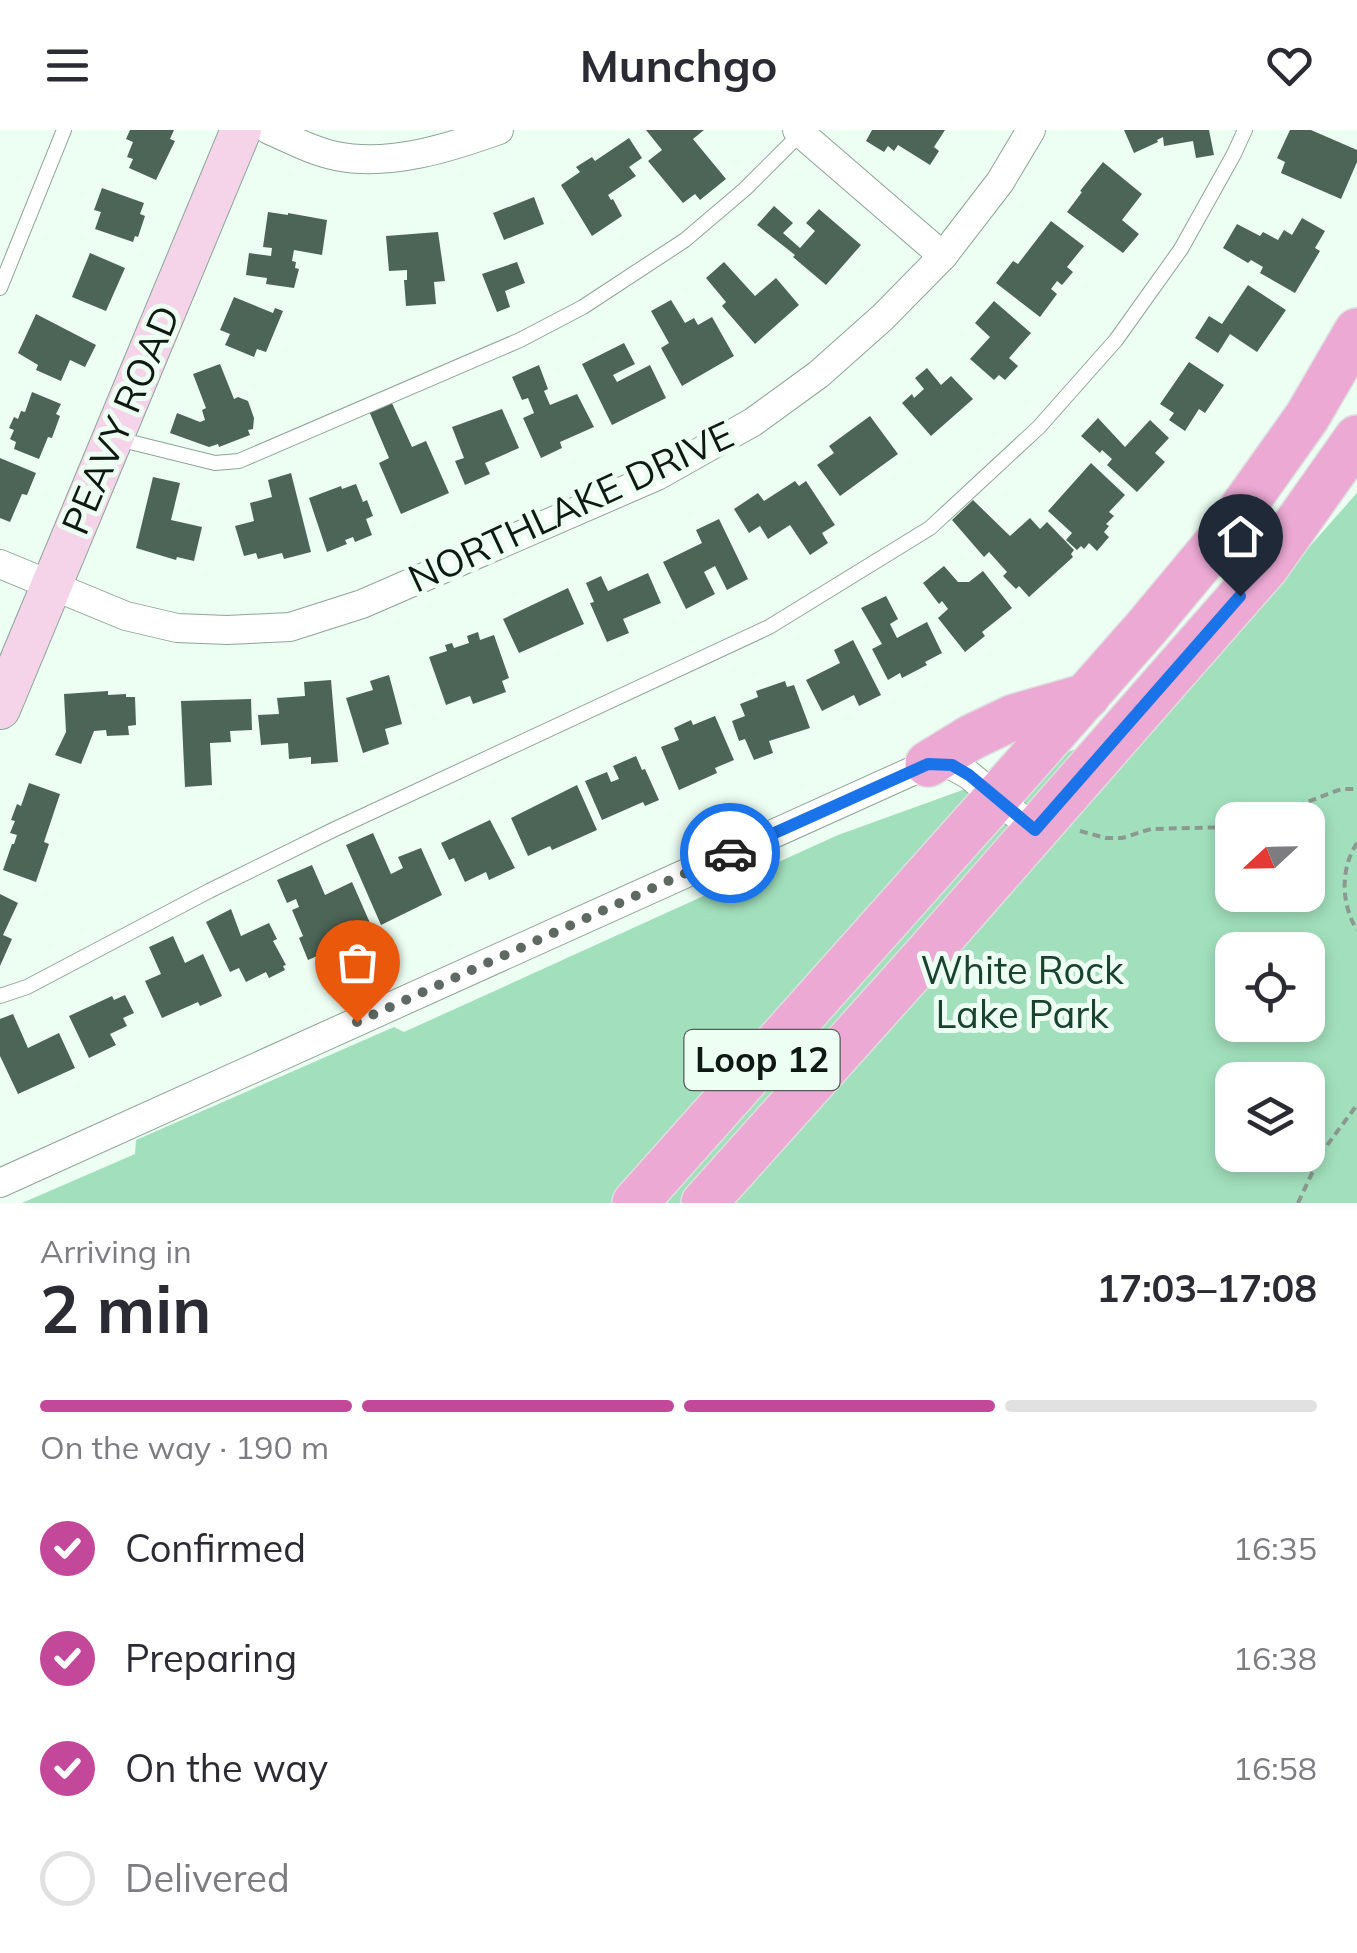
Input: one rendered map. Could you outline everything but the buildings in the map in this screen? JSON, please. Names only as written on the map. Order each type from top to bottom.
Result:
[{"type":"main road","name":"Loop 12","points":[[635,1203],[998,798],[1220,538],[1307,417],[1357,331]]},
{"type":"main road","name":"Loop 12","points":[[704,1203],[1266,567],[1357,438]]},
{"type":"main road","points":[[928,764],[1014,717],[1087,696]]},
{"type":"street","name":"PEAVY ROAD","points":[[0,709],[241,130]]},
{"type":"street","points":[[269,130],[335,156],[379,159],[441,148],[499,130]]},
{"type":"street","name":"NORTHLAKE DRIVE","points":[[0,564],[126,616],[177,628],[290,627],[362,604],[657,476],[752,422],[819,374],[943,256],[1000,182],[1031,130]]},
{"type":"street","points":[[800,131],[943,256]]},
{"type":"street","points":[[0,1184],[928,764],[952,765],[969,775],[1035,830]]},
{"type":"lane","points":[[0,288],[64,130]]},
{"type":"lane","points":[[0,996],[27,986],[333,830],[769,627],[930,528],[1039,426],[1116,340],[1181,249],[1245,130]]},
{"type":"lane","points":[[113,438],[216,463],[239,461],[520,340],[583,308],[685,240],[745,188],[800,131]]},
{"type":"path","points":[[1306,802],[1341,788],[1357,789]]},
{"type":"path","points":[[1035,830],[1122,838],[1152,828],[1215,827]]},
{"type":"path","points":[[1357,843],[1349,855],[1344,878],[1346,903],[1357,930]]},
{"type":"path","points":[[1298,1203],[1322,1152],[1357,1105]]},
{"type":"green space","name":"White Rock Lake Park","points":[[1357,493],[1357,1203],[22,1203],[135,1154],[136,1140],[394,1027],[404,1032],[838,835],[1156,720]]},
{"type":"way so far","points":[[357,1022],[730,853]]},
{"type":"route","points":[[730,853],[928,764],[952,765],[969,775],[1035,830],[1240,596]]}]
